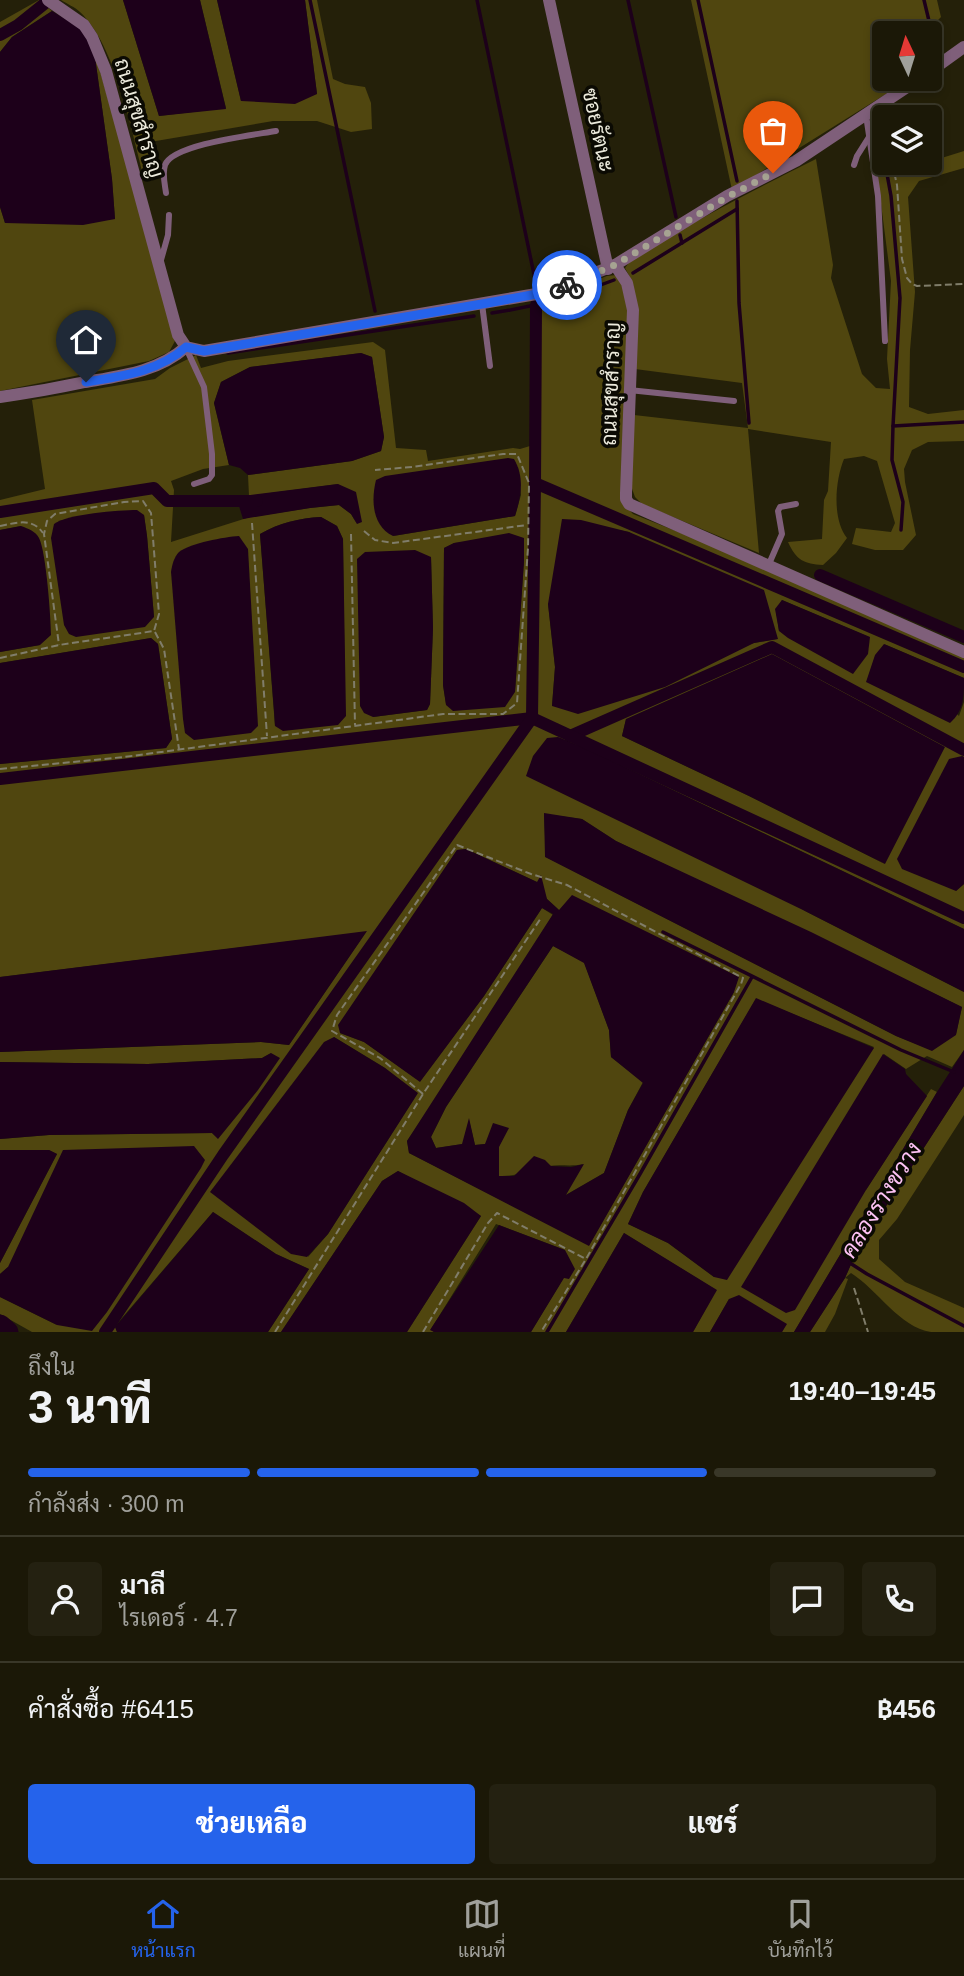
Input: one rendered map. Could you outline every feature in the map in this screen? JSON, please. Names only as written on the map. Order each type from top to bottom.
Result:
[{"type":"street","name":"ซอยรัตนะ","points":[[549,0],[611,267]]},
{"type":"street","name":"ถนนสุขสำราญ","points":[[51,2],[84,25],[106,71],[178,335],[186,347]]},
{"type":"street","points":[[942,63],[964,47]]},
{"type":"street","points":[[0,397],[132,373],[160,364],[186,347],[204,351],[548,292],[611,267],[727,197],[796,161],[902,91]]},
{"type":"street","name":"ถนนสุขสำราญ","points":[[611,267],[627,283],[633,310],[626,493],[629,504],[964,652]]},
{"type":"lane","points":[[866,116],[878,196],[885,341]]},
{"type":"lane","points":[[166,193],[164,174],[171,157],[216,141],[276,131]]},
{"type":"lane","points":[[854,165],[869,137]]},
{"type":"lane","points":[[159,265],[165,248],[169,215]]},
{"type":"lane","points":[[482,304],[490,366]]},
{"type":"lane","points":[[186,347],[204,387],[212,454],[212,475],[209,480],[194,484]]},
{"type":"lane","points":[[629,390],[734,401]]},
{"type":"lane","points":[[769,564],[782,534],[778,511],[780,507],[796,504]]},
{"type":"path","points":[[895,175],[902,259],[907,278],[917,286],[964,284]]},
{"type":"path","points":[[0,769],[124,757],[443,714],[503,714],[517,703],[529,482],[517,454],[376,470]]},
{"type":"path","points":[[59,645],[44,534],[47,521],[55,514],[143,501],[151,513],[159,614],[154,631],[164,649],[178,749]]},
{"type":"path","points":[[0,526],[30,522],[39,526],[44,534]]},
{"type":"path","points":[[252,523],[267,737]]},
{"type":"path","points":[[365,531],[375,540],[393,543],[528,525]]},
{"type":"path","points":[[351,534],[355,725]]},
{"type":"path","points":[[0,658],[59,645],[154,631]]},
{"type":"path","points":[[423,1094],[380,1058],[332,1031],[337,1015],[457,845],[567,885],[743,978],[586,1259],[541,1332]]},
{"type":"path","points":[[275,1332],[423,1094],[541,918]]},
{"type":"path","points":[[423,1332],[488,1223],[497,1213],[586,1259]]},
{"type":"path","points":[[854,1288],[868,1332]]},
{"type":"shaded area","points":[[39,0],[52,11],[12,37],[0,52],[0,22]]},
{"type":"shaded area","points":[[61,0],[123,0],[159,116],[226,108],[200,0],[217,0],[241,101],[317,94],[305,0],[317,0],[333,79],[365,87],[371,103],[372,129],[351,132],[317,121],[273,121],[150,142],[154,176],[144,178],[113,67],[93,27],[80,12]]},
{"type":"shaded area","points":[[691,0],[937,0],[941,17],[937,21],[872,21],[872,91],[891,91],[732,190]]},
{"type":"shaded area","points":[[94,50],[175,341],[169,352],[149,361],[0,391],[0,207],[5,223],[115,219]]},
{"type":"shaded area","points":[[964,151],[964,168],[942,174],[942,158]]},
{"type":"shaded area","points":[[816,159],[833,265],[831,278],[862,374],[876,388],[890,389],[887,359],[891,281],[877,175],[940,175],[919,181],[908,197],[915,292],[909,407],[928,414],[964,410],[964,441],[928,442],[912,450],[904,469],[916,535],[903,550],[875,550],[852,544],[856,528],[891,532],[895,523],[877,461],[864,456],[844,459],[839,478],[837,510],[847,538],[823,565],[801,560],[794,553],[788,542],[822,539],[831,442],[748,429],[759,553],[642,504],[635,497],[631,486],[634,415],[748,428],[742,383],[635,369],[633,283],[625,268],[639,254]]},
{"type":"shaded area","points":[[616,275],[623,286],[629,312],[622,502],[633,514],[744,558],[964,657],[964,678],[884,644],[959,716],[964,702],[964,757],[962,756],[956,891],[964,884],[964,929],[558,737],[805,911],[964,992],[964,1050],[952,1067],[927,1056],[906,1069],[884,1054],[866,1190],[931,1089],[937,1092],[794,1332],[782,1332],[786,1324],[729,1299],[710,1332],[693,1332],[716,1290],[624,1233],[566,1332],[531,1332],[564,1277],[565,1250],[496,1224],[431,1329],[434,1332],[407,1332],[481,1216],[398,1171],[382,1181],[281,1332],[268,1332],[309,1269],[276,1254],[213,1212],[115,1326],[117,1332],[32,1332],[0,1314],[0,1297],[57,1325],[8,1267],[0,1274],[0,1263],[57,1154],[49,1150],[0,1150],[0,1139],[49,1135],[212,1133],[218,1138],[271,1053],[262,1058],[148,1064],[0,1062],[0,1052],[261,1042],[289,1045],[366,932],[0,977],[0,764],[166,748],[172,739],[158,644],[151,638],[0,663],[0,652],[40,645],[21,526],[0,530],[0,516],[154,493],[153,485],[0,508],[0,500],[45,489],[32,400],[155,379],[196,355],[201,368],[228,361],[373,342],[385,350],[396,448],[426,450],[428,461],[520,449],[530,446],[533,300]],"holes":[[[361,353],[372,357],[384,437],[381,451],[352,461],[248,475],[249,496],[338,484],[357,524],[351,514],[339,505],[250,517],[171,542],[174,490],[171,481],[203,469],[229,465],[214,403],[221,382],[250,367]],[[518,467],[521,495],[515,516],[393,536]],[[118,511],[144,515],[154,617],[58,521]],[[321,517],[337,526],[343,539],[345,716],[275,726],[260,534],[297,520]],[[618,530],[629,532],[777,639],[754,643],[552,706],[555,667],[548,604]],[[524,538],[515,692],[446,704],[443,685],[444,548],[454,543]],[[431,557],[433,628],[430,704],[427,710],[373,717]],[[782,600],[869,637],[779,631],[776,610]],[[626,719],[885,864],[622,736]],[[544,814],[582,819],[616,841],[962,1007],[956,1034],[932,1050],[896,1036],[546,857]],[[466,849],[537,882],[547,899],[559,910],[734,992],[589,1245],[409,1153],[407,1141],[553,915],[542,908],[484,996],[420,1081],[364,1042],[340,1033],[457,850]],[[756,999],[874,1047],[714,1277],[668,1243],[628,1224],[643,1192]],[[334,1037],[385,1068],[417,1094],[328,1234],[308,1257]]]},
{"type":"shaded area","points":[[553,946],[584,962],[609,1030],[611,1057],[643,1082],[628,1110],[604,1173],[564,1196],[583,1164],[549,1166],[499,1176],[499,1146],[508,1128],[485,1144],[475,1145],[469,1120],[463,1144],[436,1148],[431,1137],[446,1107]]},
{"type":"shaded area","points":[[964,1086],[964,1115],[897,1219],[879,1240],[879,1259],[905,1282],[964,1308],[964,1332],[931,1332],[919,1329],[899,1316],[851,1273],[845,1278],[857,1251]]},
{"type":"shaded area","points":[[845,1278],[848,1279],[825,1332],[810,1332]]},
{"type":"water","points":[[123,0],[200,0],[226,109],[159,116]]},
{"type":"water","points":[[217,0],[305,0],[317,94],[295,104],[241,101]]},
{"type":"water","points":[[52,11],[82,29],[94,50],[115,219],[83,225],[5,223],[0,207],[0,52],[12,37]]},
{"type":"water","points":[[361,353],[372,357],[384,437],[381,451],[352,461],[248,475],[240,468],[229,465],[214,403],[221,382],[250,367]]},
{"type":"water","points":[[514,459],[521,480],[515,516],[393,536],[386,532],[377,519],[374,504],[376,480],[385,476]]},
{"type":"water","points":[[338,484],[356,492],[362,522],[357,524],[351,514],[339,505],[243,519],[239,506],[243,496]]},
{"type":"water","points":[[137,510],[144,515],[154,617],[145,627],[76,637],[69,634],[64,625],[51,538],[54,524],[81,515]]},
{"type":"water","points":[[321,517],[337,526],[343,539],[346,716],[338,725],[283,731],[275,726],[260,534],[290,522]]},
{"type":"water","points":[[562,519],[581,520],[629,532],[764,590],[778,639],[754,643],[665,687],[578,714],[552,706],[555,667],[548,604]]},
{"type":"water","points":[[21,526],[36,534],[42,545],[51,635],[40,645],[0,652],[0,530]]},
{"type":"water","points":[[509,533],[524,538],[515,692],[505,707],[453,711],[446,705],[443,685],[444,548],[454,543]]},
{"type":"water","points":[[239,536],[248,549],[258,726],[251,733],[194,740],[185,733],[183,719],[172,567],[177,554],[184,549],[208,541]]},
{"type":"water","points":[[415,550],[431,557],[433,628],[430,704],[427,710],[373,717],[364,713],[360,706],[357,559],[365,552]]},
{"type":"water","points":[[782,600],[870,637],[868,654],[853,674],[779,631],[775,609]]},
{"type":"water","points":[[151,638],[158,644],[172,739],[166,748],[0,764],[0,663]]},
{"type":"water","points":[[884,644],[964,678],[962,703],[950,723],[866,682],[875,655]]},
{"type":"water","points":[[772,654],[945,747],[885,864],[622,736],[626,719]]},
{"type":"water","points":[[558,737],[964,929],[964,992],[805,911],[526,776],[533,756],[547,738]]},
{"type":"water","points":[[962,756],[964,884],[956,891],[902,869],[897,859],[949,759]]},
{"type":"water","points":[[544,813],[582,819],[616,841],[811,932],[962,1007],[956,1035],[932,1051],[896,1036],[545,857]]},
{"type":"water","points":[[466,849],[537,882],[541,875],[547,899],[559,910],[572,895],[739,977],[734,992],[589,1246],[409,1153],[407,1141],[553,914],[542,908],[484,996],[420,1082],[364,1042],[340,1033],[338,1025],[457,850]],"holes":[[[553,946],[584,963],[609,1030],[611,1057],[643,1083],[628,1110],[604,1173],[566,1195],[584,1164],[571,1167],[551,1166],[545,1160],[534,1156],[514,1176],[499,1176],[499,1147],[509,1128],[493,1123],[485,1144],[475,1145],[469,1118],[462,1144],[436,1148],[431,1137],[446,1107]]]},
{"type":"water","points":[[367,931],[289,1045],[261,1042],[0,1052],[0,977]]},
{"type":"water","points":[[756,998],[874,1048],[727,1280],[714,1277],[668,1243],[628,1224],[643,1192]]},
{"type":"water","points":[[334,1037],[385,1068],[418,1093],[328,1234],[307,1257],[291,1254],[210,1192],[324,1042]]},
{"type":"water","name":"คลองรางขวาง","points":[[964,1050],[964,1086],[857,1251],[845,1278],[810,1332],[794,1332],[937,1092]]},
{"type":"water","points":[[271,1053],[280,1058],[218,1139],[212,1133],[49,1135],[0,1139],[0,1062],[148,1064],[262,1058]]},
{"type":"water","points":[[883,1054],[905,1069],[906,1074],[927,1096],[866,1190],[795,1310],[786,1313],[741,1287]]},
{"type":"water","points":[[194,1146],[205,1160],[201,1168],[92,1331],[57,1325],[0,1297],[0,1274],[8,1267],[63,1150]]},
{"type":"water","points":[[0,1150],[49,1150],[57,1154],[0,1263]]},
{"type":"water","points":[[398,1171],[464,1203],[481,1216],[407,1332],[281,1332],[382,1181]]},
{"type":"water","points":[[213,1212],[276,1254],[309,1269],[268,1332],[117,1332],[115,1327]]},
{"type":"water","points":[[499,1225],[565,1250],[575,1269],[569,1279],[564,1278],[531,1332],[430,1330]]},
{"type":"water","points":[[624,1233],[717,1290],[693,1332],[566,1332]]},
{"type":"water","points":[[739,1295],[787,1324],[782,1332],[710,1332],[729,1299]]},
{"type":"waterway","points":[[0,35],[18,25],[49,0]]},
{"type":"waterway","points":[[310,0],[375,311]]},
{"type":"waterway","points":[[477,0],[536,284]]},
{"type":"waterway","points":[[628,0],[676,217]]},
{"type":"waterway","points":[[698,0],[737,181]]},
{"type":"waterway","points":[[924,0],[929,21]]},
{"type":"waterway","points":[[887,175],[900,298],[893,426]]},
{"type":"waterway","points":[[737,201],[739,303],[749,423]]},
{"type":"waterway","points":[[633,273],[737,209]]},
{"type":"waterway","points":[[680,235],[682,243]]},
{"type":"waterway","points":[[492,313],[554,300],[614,280]]},
{"type":"waterway","points":[[105,1332],[223,1155],[532,718],[536,305]]},
{"type":"waterway","points":[[228,353],[474,316]]},
{"type":"waterway","points":[[901,530],[903,502],[892,460],[893,426],[964,422]]},
{"type":"waterway","points":[[535,483],[964,667]]},
{"type":"waterway","points":[[0,512],[154,488],[167,501],[257,501]]},
{"type":"waterway","points":[[820,575],[964,637]]},
{"type":"waterway","points":[[570,736],[772,647],[964,750]]},
{"type":"waterway","points":[[0,779],[532,718],[964,918]]},
{"type":"waterway","points":[[663,932],[901,1050],[954,1072]]},
{"type":"waterway","points":[[547,1332],[752,977]]},
{"type":"waterway","name":"คลองรางขวาง","points":[[850,1263],[964,1326]]},
{"type":"waterway","points":[[0,1325],[8,1332]]},
{"type":"way so far","points":[[567,285],[615,265],[727,197],[773,173]]},
{"type":"route","points":[[86,382],[132,373],[160,364],[186,347],[204,351],[548,292],[567,285]]}]
